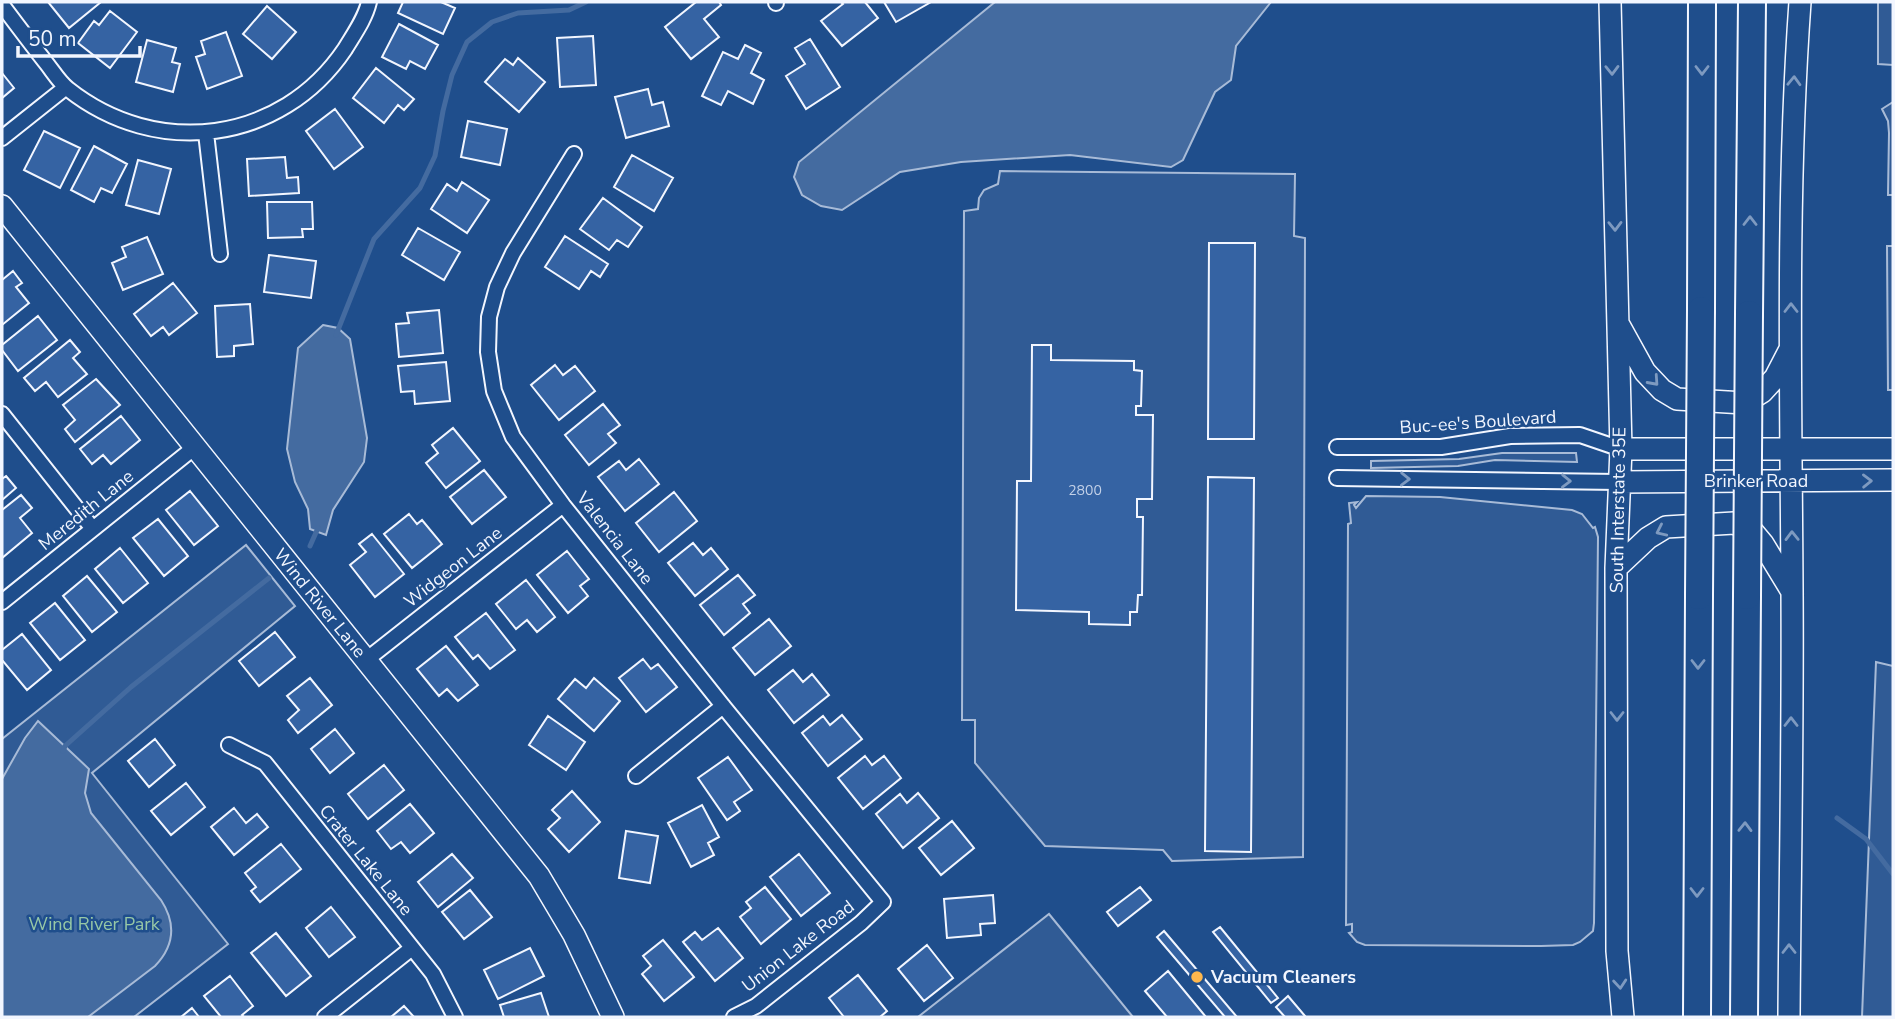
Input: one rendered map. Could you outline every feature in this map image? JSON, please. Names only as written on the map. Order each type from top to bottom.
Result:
[{"type":"highway","points":[[1697,1017],[1702,2]]},
{"type":"highway","points":[[1744,1017],[1752,2]]},
{"type":"main road","name":"South Interstate 35E","points":[[1610,2],[1621,449],[1616,568],[1617,951],[1623,1017]]},
{"type":"main road","points":[[1789,1017],[1793,147],[1800,2]]},
{"type":"main road","name":"Wind River Lane","points":[[2,206],[539,876],[574,935],[613,1017]]},
{"type":"main road","points":[[1618,323],[1645,372],[1662,390],[1677,399],[1744,402],[1762,392],[1775,379],[1791,346]]},
{"type":"main road","name":"Brinker Road","points":[[1621,449],[1893,449]]},
{"type":"main road","name":"Brinker Road","points":[[1619,482],[1893,481]]},
{"type":"main road","points":[[1616,568],[1648,538],[1666,527],[1734,523],[1752,532],[1763,544],[1792,592]]},
{"type":"street","points":[[2,5],[65,88],[120,120],[147,129],[171,133],[206,133],[234,129],[262,118],[294,101],[318,82],[355,33],[369,2]]},
{"type":"street","points":[[2,138],[65,88]]},
{"type":"street","points":[[206,133],[220,254]]},
{"type":"street","name":"Valencia Lane","points":[[574,154],[513,253],[497,287],[489,317],[488,352],[494,391],[513,437],[723,706],[883,902]]},
{"type":"street","points":[[2,414],[93,529]]},
{"type":"street","name":"Buc-ee's Boulevard","points":[[1336,447],[1441,447],[1510,436],[1580,435],[1621,449]]},
{"type":"street","name":"Meredith Lane","points":[[2,602],[195,447]]},
{"type":"street","points":[[1337,478],[1619,482]]},
{"type":"street","name":"Widgeon Lane","points":[[366,660],[564,505]]},
{"type":"street","points":[[636,776],[723,706]]},
{"type":"street","name":"Crater Lake Lane","points":[[229,745],[265,764],[433,974],[455,1017]]},
{"type":"street","name":"Union Lake Road","points":[[734,1017],[755,1006],[883,902]]},
{"type":"street","points":[[325,1017],[412,948]]},
{"type":"shaded area","points":[[995,2],[1271,2],[1236,46],[1231,80],[1215,92],[1183,160],[1171,167],[1070,155],[961,162],[900,172],[842,210],[821,206],[802,195],[794,177],[799,162]]},
{"type":"shaded area","points":[[1878,2],[1893,2],[1893,65],[1878,64]]},
{"type":"shaded area","points":[[1893,102],[1893,195],[1888,195],[1889,133],[1888,121],[1882,109]]},
{"type":"shaded area","points":[[1000,171],[1295,174],[1294,236],[1305,238],[1303,857],[1172,861],[1163,850],[1045,846],[975,763],[975,720],[962,720],[964,211],[978,209],[979,198],[984,190],[998,184]]},
{"type":"shaded area","points":[[1887,246],[1893,246],[1893,390],[1888,390]]},
{"type":"shaded area","points":[[323,325],[338,328],[350,339],[367,438],[364,462],[333,510],[326,535],[310,529],[308,509],[295,482],[287,449],[298,348]]},
{"type":"shaded area","points":[[1502,453],[1576,453],[1577,462],[1495,460],[1458,466],[1371,468],[1371,461],[1459,459]]},
{"type":"shaded area","points":[[1366,496],[1440,497],[1572,510],[1582,514],[1593,528],[1595,527],[1598,537],[1594,923],[1593,931],[1580,942],[1573,945],[1541,946],[1365,945],[1357,942],[1349,933],[1352,932],[1352,924],[1346,925],[1348,524],[1351,523],[1349,503],[1357,502],[1354,505],[1356,508]]},
{"type":"shaded area","name":"Wind River Park","points":[[246,545],[295,606],[92,773],[228,944],[134,1017],[2,1017],[2,739]]},
{"type":"shaded area","points":[[1876,662],[1893,666],[1893,1017],[1862,1017]]},
{"type":"shaded area","points":[[38,721],[89,769],[85,793],[91,813],[161,900],[171,925],[170,942],[155,966],[88,1017],[2,1017],[2,779]]},
{"type":"shaded area","points":[[1049,914],[1133,1017],[918,1017]]},
{"type":"building","points":[[48,2],[101,2],[69,28]]},
{"type":"building","points":[[403,2],[441,2],[455,8],[443,34],[398,13]]},
{"type":"building","points":[[696,2],[719,2],[721,5],[704,19],[719,37],[691,59],[665,27]]},
{"type":"building","points":[[841,2],[865,2],[878,18],[842,46],[821,21],[843,4]]},
{"type":"building","points":[[884,2],[931,2],[896,22]]},
{"type":"building","points":[[267,6],[296,32],[272,59],[243,34]]},
{"type":"building","points":[[110,11],[137,32],[110,68],[78,43],[94,21],[99,25]]},
{"type":"building","points":[[399,24],[438,45],[425,69],[410,61],[406,69],[382,57]]},
{"type":"building","points":[[226,32],[242,76],[207,89],[196,57],[205,54],[201,41]]},
{"type":"building","points":[[593,36],[596,85],[560,87],[557,38]]},
{"type":"building","points":[[810,39],[840,87],[806,109],[786,76],[805,64],[795,48]]},
{"type":"building","points":[[147,40],[176,48],[172,62],[180,64],[173,92],[136,82]]},
{"type":"building","points":[[745,45],[761,53],[751,73],[764,80],[753,104],[728,91],[721,105],[702,96],[723,52],[738,59]]},
{"type":"building","points":[[518,58],[545,82],[519,112],[485,82],[505,59],[513,65]]},
{"type":"building","points":[[376,68],[414,99],[404,110],[398,105],[384,123],[353,98]]},
{"type":"building","points":[[2,73],[14,88],[2,98]]},
{"type":"building","points":[[648,89],[652,105],[663,102],[669,126],[626,138],[615,97]]},
{"type":"building","points":[[335,109],[363,147],[334,169],[306,131]]},
{"type":"building","points":[[468,121],[507,129],[500,165],[461,157]]},
{"type":"building","points":[[44,131],[80,148],[60,188],[24,170]]},
{"type":"building","points":[[94,146],[127,164],[112,193],[101,188],[94,202],[71,190]]},
{"type":"building","points":[[632,155],[673,178],[654,211],[614,187]]},
{"type":"building","points":[[285,157],[287,178],[298,177],[299,193],[249,196],[247,159]]},
{"type":"building","points":[[138,160],[171,169],[159,214],[126,205]]},
{"type":"building","points":[[462,182],[489,200],[467,233],[431,209],[447,184],[457,191]]},
{"type":"building","points":[[603,198],[642,227],[628,247],[617,240],[609,250],[580,229]]},
{"type":"building","points":[[267,202],[312,202],[313,229],[302,229],[303,237],[268,238]]},
{"type":"building","points":[[418,228],[460,252],[444,280],[402,255]]},
{"type":"building","points":[[565,236],[608,264],[600,277],[591,271],[579,289],[545,267]]},
{"type":"building","points":[[147,237],[163,274],[123,290],[112,263],[126,257],[122,247]]},
{"type":"building","points":[[1209,243],[1255,243],[1254,439],[1208,439]]},
{"type":"building","points":[[269,255],[316,261],[311,298],[264,292]]},
{"type":"building","points":[[13,271],[22,283],[16,287],[29,303],[2,325],[2,280]]},
{"type":"building","points":[[173,283],[197,313],[169,335],[163,327],[151,336],[134,314]]},
{"type":"building","points":[[250,304],[253,344],[234,346],[234,356],[217,357],[215,306]]},
{"type":"building","points":[[439,310],[443,353],[399,357],[396,324],[409,323],[407,313]]},
{"type":"building","points":[[38,316],[57,340],[18,371],[2,350],[2,345]]},
{"type":"building","points":[[70,340],[80,352],[73,358],[87,374],[58,397],[46,382],[35,391],[24,378]]},
{"type":"building","points":[[1032,345],[1051,345],[1051,360],[1134,361],[1134,370],[1142,371],[1141,406],[1136,406],[1136,415],[1153,415],[1152,499],[1137,499],[1137,517],[1143,517],[1142,595],[1138,595],[1137,612],[1130,612],[1130,625],[1089,624],[1089,612],[1016,610],[1017,481],[1031,481]]},
{"type":"building","points":[[446,362],[450,401],[415,404],[414,391],[401,392],[398,366]]},
{"type":"building","points":[[555,365],[563,375],[575,366],[595,391],[559,420],[531,385]]},
{"type":"building","points":[[96,379],[120,405],[75,442],[65,429],[75,420],[63,405]]},
{"type":"building","points":[[603,404],[620,425],[608,434],[616,443],[589,465],[565,435]]},
{"type":"building","points":[[121,416],[140,440],[111,464],[103,455],[92,464],[80,449]]},
{"type":"building","points":[[453,428],[480,461],[446,488],[426,463],[438,453],[432,445]]},
{"type":"building","points":[[639,459],[659,484],[625,511],[598,477],[619,461],[626,470]]},
{"type":"building","points":[[484,470],[506,497],[472,524],[450,497]]},
{"type":"building","points":[[6,476],[16,488],[2,500],[2,479]]},
{"type":"building","points":[[1208,477],[1254,478],[1251,852],[1205,851]]},
{"type":"building","points":[[190,491],[218,526],[194,545],[166,510]]},
{"type":"building","points":[[674,492],[697,521],[659,552],[636,523]]},
{"type":"building","points":[[21,495],[32,508],[20,518],[32,533],[2,558],[2,510]]},
{"type":"building","points":[[409,514],[417,524],[422,520],[442,544],[412,568],[384,534]]},
{"type":"building","points":[[158,519],[188,556],[164,576],[133,538]]},
{"type":"building","points":[[372,534],[404,574],[375,597],[350,565],[366,552],[359,544]]},
{"type":"building","points":[[693,543],[703,555],[711,548],[728,569],[695,596],[668,563]]},
{"type":"building","points":[[120,548],[148,583],[123,603],[95,569]]},
{"type":"building","points":[[567,551],[589,579],[580,586],[588,596],[568,613],[537,575]]},
{"type":"building","points":[[738,575],[755,595],[743,604],[750,613],[724,635],[700,605]]},
{"type":"building","points":[[87,576],[117,612],[92,632],[63,596]]},
{"type":"building","points":[[526,580],[555,617],[537,632],[527,620],[516,629],[496,604]]},
{"type":"building","points":[[55,603],[85,640],[60,660],[30,623]]},
{"type":"building","points":[[486,613],[515,650],[490,669],[478,655],[473,659],[455,637]]},
{"type":"building","points":[[769,619],[791,646],[755,675],[733,648]]},
{"type":"building","points":[[275,632],[295,657],[259,686],[239,661]]},
{"type":"building","points":[[22,634],[51,670],[27,690],[2,660],[2,650]]},
{"type":"building","points":[[446,646],[478,685],[458,701],[447,689],[439,696],[417,669]]},
{"type":"building","points":[[643,659],[651,669],[658,664],[677,687],[646,712],[619,678]]},
{"type":"building","points":[[793,670],[803,682],[812,674],[829,695],[794,723],[768,690]]},
{"type":"building","points":[[310,678],[332,705],[298,733],[288,720],[299,710],[287,696]]},
{"type":"building","points":[[594,678],[620,701],[594,731],[558,699],[575,679],[586,688]]},
{"type":"building","points":[[842,715],[862,739],[828,766],[802,733],[823,716],[830,725]]},
{"type":"building","points":[[548,716],[585,742],[566,770],[529,745]]},
{"type":"building","points":[[335,729],[354,753],[330,773],[311,749]]},
{"type":"building","points":[[155,739],[175,765],[149,787],[128,761]]},
{"type":"building","points":[[865,756],[872,765],[884,756],[901,778],[863,809],[838,778]]},
{"type":"building","points":[[728,757],[752,790],[734,802],[740,811],[727,820],[698,778]]},
{"type":"building","points":[[384,765],[404,790],[368,819],[348,794]]},
{"type":"building","points":[[186,783],[205,807],[171,835],[151,811]]},
{"type":"building","points":[[572,791],[600,822],[569,852],[548,829],[560,818],[552,810]]},
{"type":"building","points":[[918,793],[939,818],[903,848],[876,814],[900,794],[907,803]]},
{"type":"building","points":[[410,804],[434,833],[410,853],[401,842],[391,849],[377,831]]},
{"type":"building","points":[[702,805],[719,837],[708,843],[714,855],[691,867],[668,823]]},
{"type":"building","points":[[234,808],[246,823],[257,814],[268,827],[234,855],[211,827]]},
{"type":"building","points":[[952,821],[974,848],[941,875],[919,848]]},
{"type":"building","points":[[626,831],[658,836],[650,883],[619,878]]},
{"type":"building","points":[[281,844],[301,869],[260,902],[251,891],[256,887],[245,873]]},
{"type":"building","points":[[452,854],[473,878],[438,907],[418,882]]},
{"type":"building","points":[[799,854],[830,893],[801,916],[770,877]]},
{"type":"building","points":[[765,887],[791,919],[761,944],[740,917],[751,908],[746,902]]},
{"type":"building","points":[[1140,887],[1151,900],[1118,926],[1107,912]]},
{"type":"building","points":[[470,890],[492,917],[464,939],[442,912]]},
{"type":"building","points":[[993,895],[995,923],[980,924],[981,935],[947,938],[944,899]]},
{"type":"building","points":[[331,907],[355,937],[329,957],[306,928]]},
{"type":"building","name":"Vacuum Cleaners","points":[[1220,927],[1278,998],[1271,1003],[1213,932]]},
{"type":"building","points":[[718,928],[743,958],[715,981],[683,942],[695,932],[702,940]]},
{"type":"building","name":"Vacuum Cleaners","points":[[1164,931],[1237,1017],[1225,1017],[1157,937]]},
{"type":"building","points":[[276,933],[311,976],[286,996],[251,953]]},
{"type":"building","points":[[663,940],[694,977],[664,1001],[642,974],[651,966],[643,956]]},
{"type":"building","points":[[927,945],[953,978],[924,1001],[898,969]]},
{"type":"building","points":[[530,948],[544,976],[498,999],[484,970]]},
{"type":"building","points":[[1168,971],[1206,1017],[1167,1017],[1145,991]]},
{"type":"building","points":[[858,975],[887,1011],[880,1017],[844,1017],[829,998]]},
{"type":"building","points":[[230,976],[253,1006],[242,1015],[244,1017],[221,1017],[204,996]]},
{"type":"building","points":[[541,993],[549,1017],[504,1017],[500,1005]]},
{"type":"building","points":[[1288,996],[1304,1017],[1285,1017],[1276,1007]]},
{"type":"building","points":[[404,1006],[414,1017],[391,1017]]},
{"type":"building","points":[[192,1008],[199,1017],[181,1017]]},
{"type":"waterway","points":[[336,335],[374,239],[420,188],[435,156],[452,75],[467,42],[492,22],[518,13],[569,10],[586,2]]},
{"type":"waterway","points":[[310,546],[318,528]]},
{"type":"waterway","points":[[63,751],[65,746],[131,687],[269,578]]},
{"type":"waterway","points":[[1837,818],[1866,839],[1893,874]]},
{"type":"place","name":"Vacuum Cleaners","points":[[1197,977]]}]
